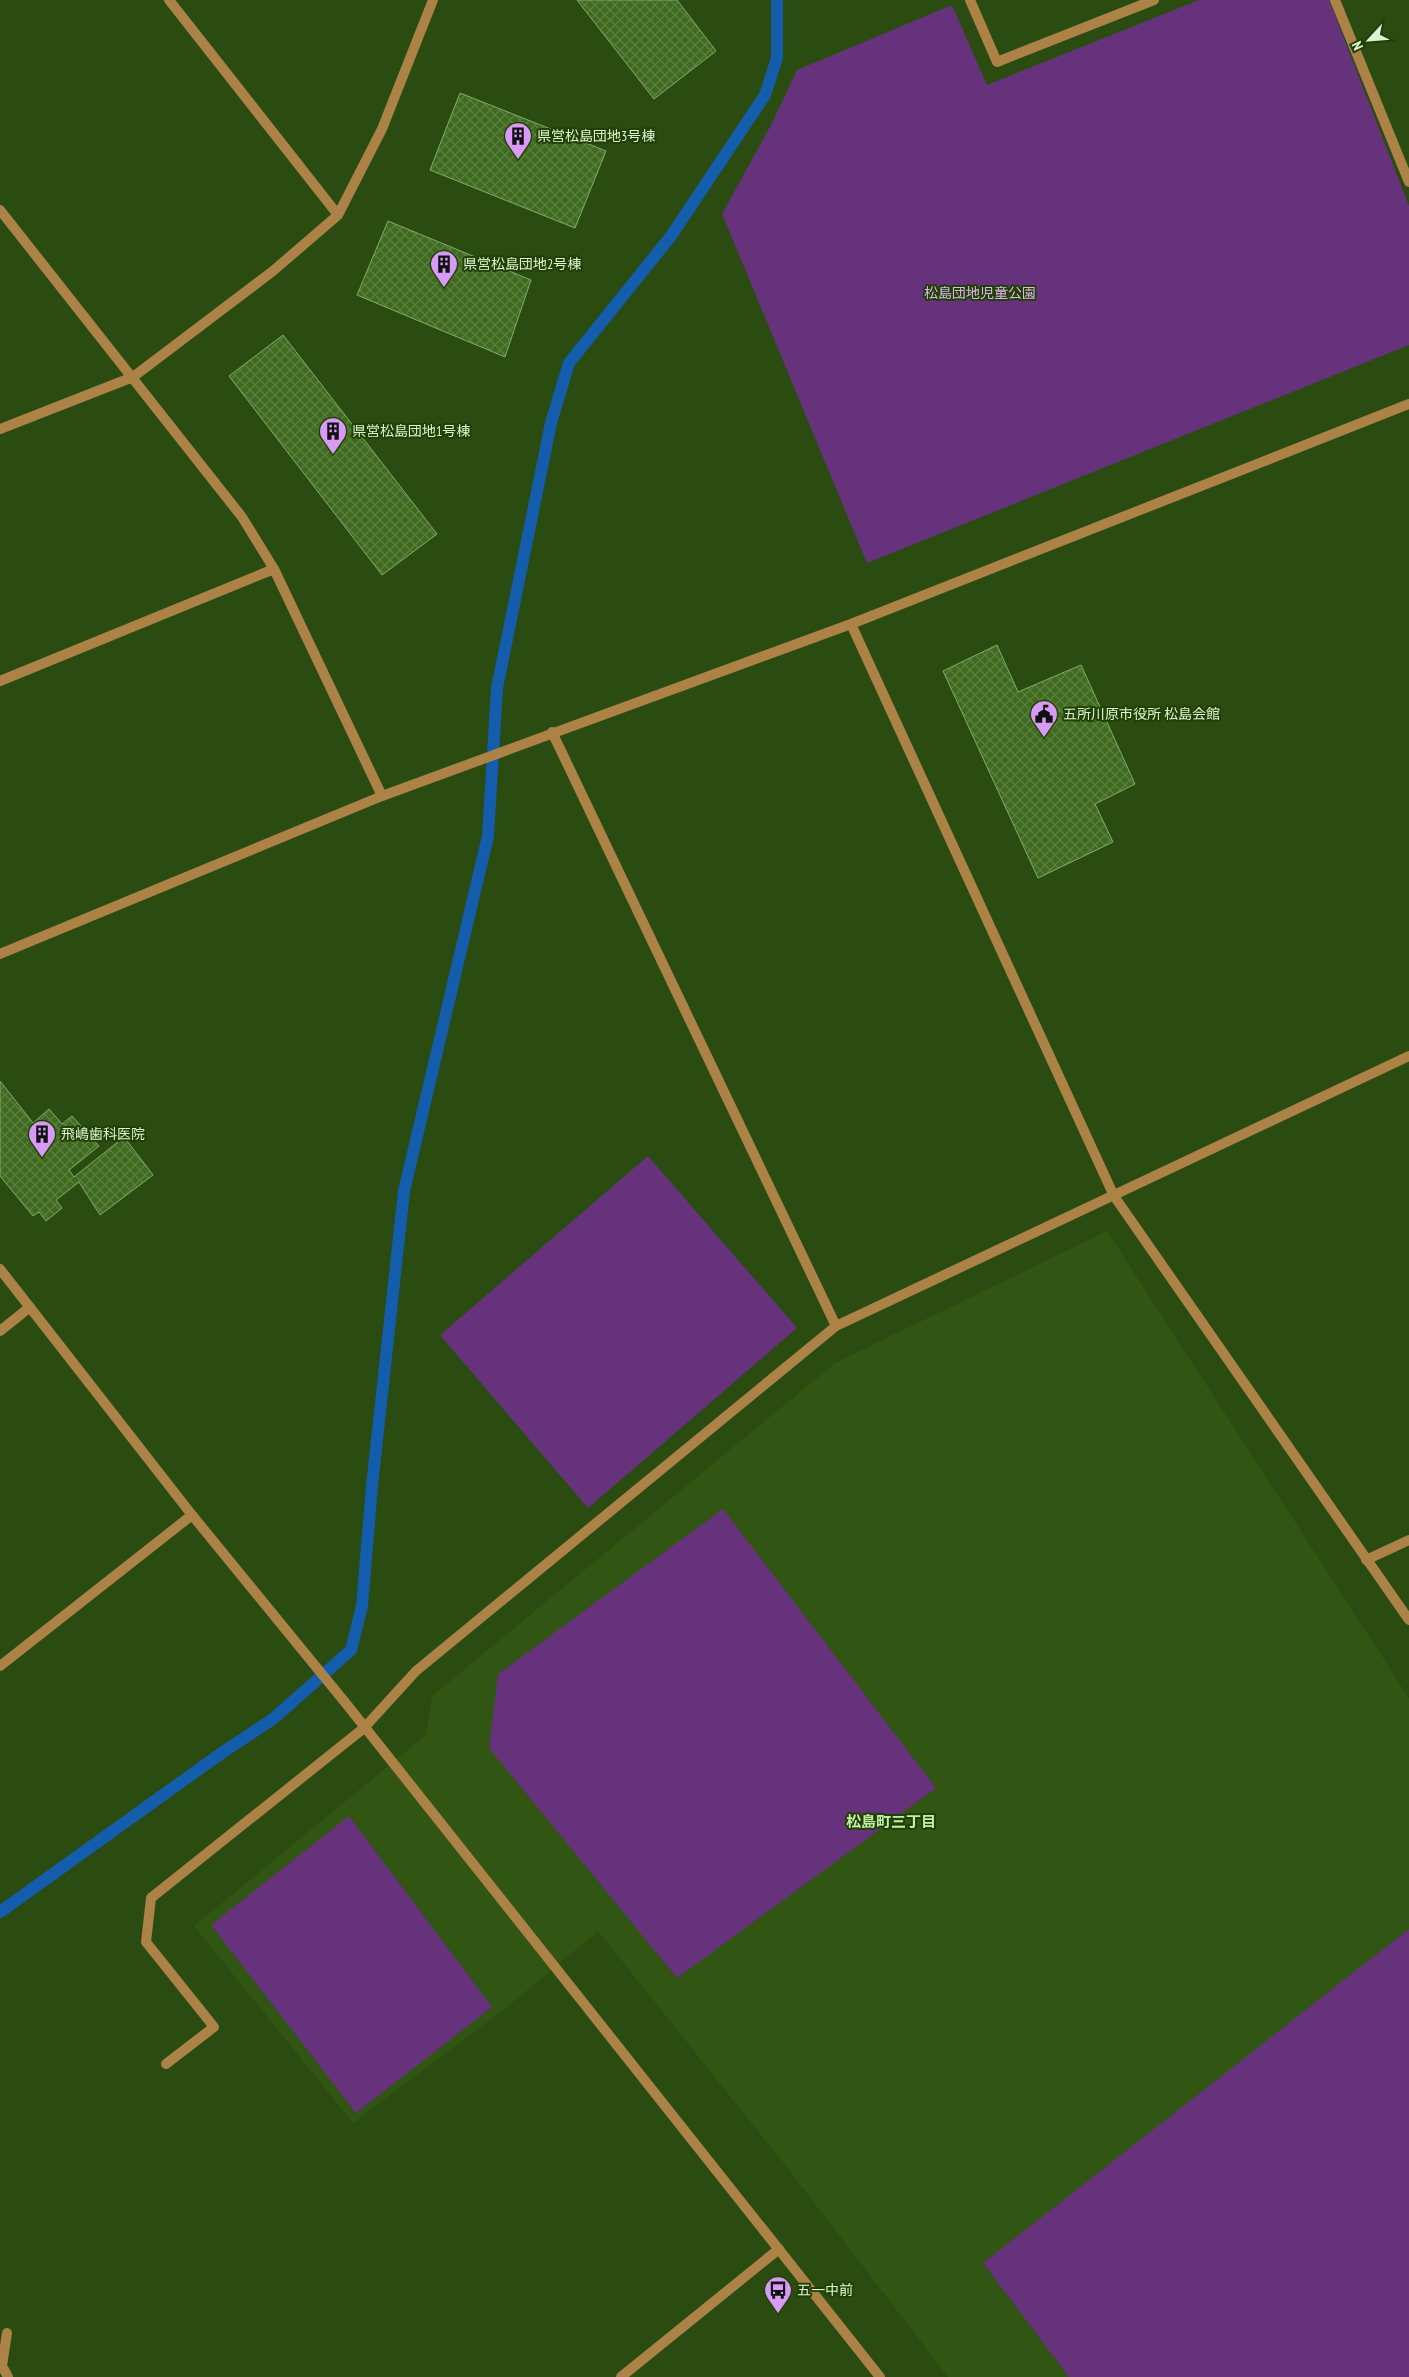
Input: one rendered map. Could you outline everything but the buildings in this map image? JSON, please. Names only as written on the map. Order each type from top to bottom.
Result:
[{"type":"street","points":[[169,0],[338,215]]},
{"type":"street","points":[[0,429],[133,377],[273,271],[338,215],[382,128],[433,0]]},
{"type":"street","points":[[970,0],[997,62],[1154,0]]},
{"type":"street","points":[[1335,0],[1409,182]]},
{"type":"street","points":[[0,210],[242,518],[274,569],[382,796]]},
{"type":"street","points":[[0,954],[382,796],[530,740],[851,624],[1409,404]]},
{"type":"street","points":[[0,681],[274,569]]},
{"type":"street","points":[[851,624],[1114,1196],[1409,1620]]},
{"type":"street","points":[[552,732],[836,1326]]},
{"type":"street","points":[[166,2064],[214,2027],[146,1942],[151,1898],[364,1728],[416,1671],[836,1326],[1409,1056]]},
{"type":"street","points":[[0,1268],[192,1515],[348,1706],[880,2377]]},
{"type":"street","points":[[0,1332],[30,1308]]},
{"type":"street","points":[[0,1666],[192,1515]]},
{"type":"street","points":[[1366,1560],[1409,1540]]},
{"type":"street","points":[[621,2377],[779,2249]]},
{"type":"street","points":[[7,2333],[2,2366],[8,2377]]},
{"type":"shaded area","points":[[1107,1231],[1409,1698],[1409,2377],[948,2377],[789,2170],[598,1931],[506,2008],[353,2123],[194,1926],[426,1735],[432,1696],[835,1363]]},
{"type":"green space","name":"松島団地児童公園","points":[[1199,0],[1329,0],[1409,206],[1409,345],[867,563],[722,214],[771,125],[797,70],[952,5],[987,85]]},
{"type":"green space","points":[[648,1156],[797,1328],[588,1508],[440,1335]]},
{"type":"green space","points":[[723,1509],[936,1788],[677,1978],[489,1748],[498,1674]]},
{"type":"green space","points":[[349,1816],[492,2007],[356,2113],[211,1925]]},
{"type":"green space","points":[[1409,1929],[1409,2377],[1069,2377],[983,2263]]},
{"type":"waterway","points":[[0,1912],[223,1752],[273,1719],[351,1650],[362,1606],[372,1486],[404,1191],[488,836],[497,688],[551,423],[569,363],[671,236],[765,95],[777,58],[777,0]]},
{"type":"place","name":"県営松島団地3号棟","points":[[518,160]]},
{"type":"place","name":"県営松島団地2号棟","points":[[444,288]]},
{"type":"place","name":"県営松島団地1号棟","points":[[333,455]]},
{"type":"place","name":"五所川原市役所 松島会館","points":[[1044,738]]},
{"type":"place","name":"飛嶋歯科医院","points":[[42,1158]]},
{"type":"place","name":"五一中前","points":[[778,2314]]},
{"type":"district","name":"松島町三丁目","points":[[891,1822]]}]
